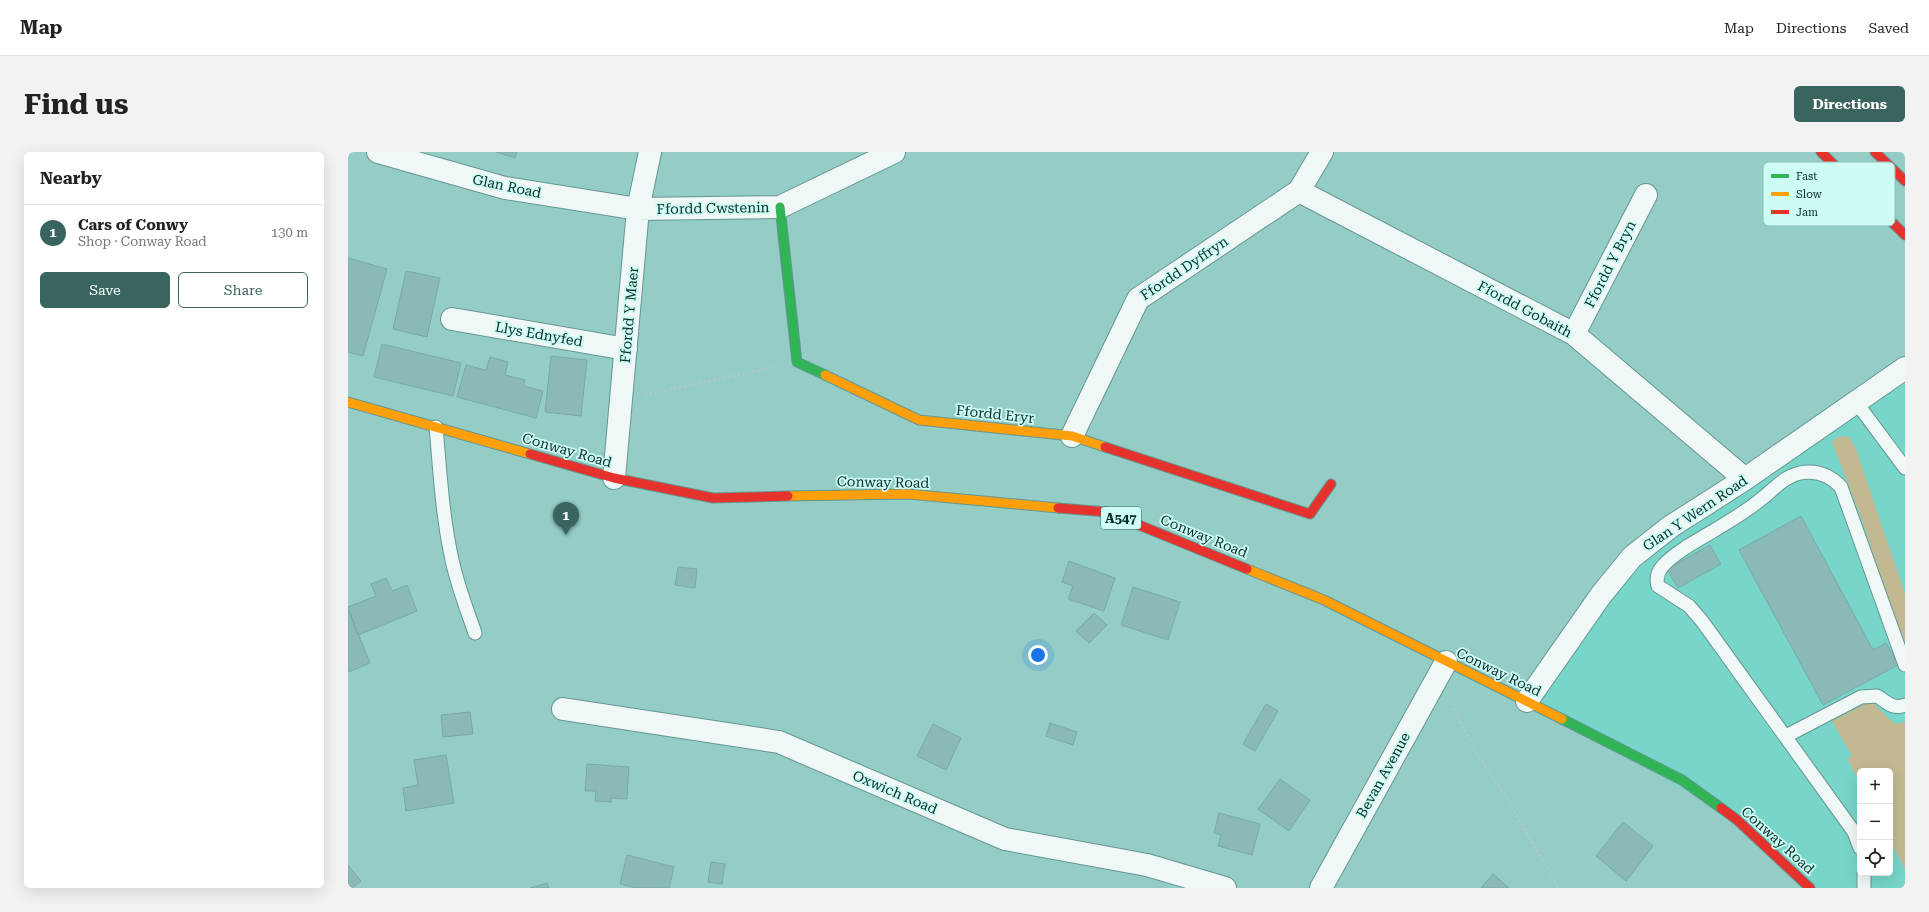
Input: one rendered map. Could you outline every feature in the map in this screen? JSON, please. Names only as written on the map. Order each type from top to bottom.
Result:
[{"type":"main road","points":[[1821,152],[1831,162]]},
{"type":"main road","points":[[1875,152],[1885,162]]},
{"type":"main road","points":[[1895,171],[1905,181]]},
{"type":"main road","points":[[780,207],[798,362]]},
{"type":"main road","points":[[1895,225],[1905,235]]},
{"type":"main road","name":"Ffordd Eryr","points":[[798,362],[919,420],[1072,436],[1310,514],[1331,484]]},
{"type":"main road","name":"Conway Road","points":[[348,402],[614,478],[713,498],[908,494],[1107,512],[1324,600],[1443,667],[1527,701],[1682,780],[1736,819],[1810,888]]},
{"type":"street","name":"Glan Road","points":[[378,152],[505,188],[638,209]]},
{"type":"street","name":"Ffordd Y Maer","points":[[614,478],[638,209],[650,152]]},
{"type":"street","name":"Ffordd Cwstenin","points":[[638,209],[780,207],[894,152]]},
{"type":"street","name":"Ffordd Dyffryn","points":[[1072,436],[1138,299],[1299,191],[1322,152]]},
{"type":"street","name":"Ffordd Gobaith","points":[[1299,191],[1574,334],[1745,479]]},
{"type":"street","name":"Ffordd Y Bryn","points":[[1574,334],[1646,195]]},
{"type":"street","name":"Llys Ednyfed","points":[[452,319],[626,349]]},
{"type":"street","name":"Glan Y Wern Road","points":[[1527,701],[1601,595],[1632,557],[1670,527],[1745,479],[1905,368]]},
{"type":"street","name":"Bevan Avenue","points":[[1321,888],[1443,667]]},
{"type":"street","name":"Oxwich Road","points":[[563,709],[779,742],[1005,839],[1148,865],[1225,888]]},
{"type":"lane","points":[[1856,402],[1905,468]]},
{"type":"lane","points":[[436,427],[443,509],[450,554],[458,586],[475,633]]},
{"type":"lane","points":[[1857,840],[1854,832],[1702,621],[1689,606],[1658,586],[1656,581],[1657,574],[1672,557],[1736,518],[1762,500],[1785,478],[1799,473],[1813,472],[1824,474],[1834,480],[1841,487],[1905,665]]},
{"type":"lane","points":[[1786,736],[1861,697],[1877,696],[1891,706],[1899,708],[1905,705]]},
{"type":"lane","points":[[1864,876],[1864,888]]},
{"type":"path","points":[[622,400],[798,362]]},
{"type":"path","points":[[1443,667],[1460,725],[1559,888]]},
{"type":"shaded area","points":[[1905,368],[1905,888],[1810,888],[1736,819],[1527,701],[1632,557]]},
{"type":"shaded area","points":[[1838,437],[1849,437],[1856,449],[1905,594],[1905,642],[1889,601],[1862,520],[1832,442]]},
{"type":"shaded area","points":[[1869,702],[1875,705],[1893,723],[1905,723],[1905,869],[1893,847],[1893,768],[1857,768],[1857,777],[1848,760],[1849,757],[1852,756],[1832,721]]},
{"type":"building","points":[[496,152],[517,152],[515,158]]},
{"type":"building","points":[[348,258],[387,269],[363,356],[348,352]]},
{"type":"building","points":[[406,271],[440,278],[427,337],[393,329]]},
{"type":"building","points":[[382,344],[461,363],[453,396],[374,377]]},
{"type":"building","points":[[551,356],[587,360],[581,416],[545,412]]},
{"type":"building","points":[[490,357],[508,362],[505,375],[525,380],[524,386],[543,391],[536,418],[457,397],[466,365],[486,370]]},
{"type":"building","points":[[1801,516],[1873,650],[1886,643],[1898,665],[1823,705],[1739,550]]},
{"type":"building","points":[[1710,545],[1721,564],[1678,588],[1667,569]]},
{"type":"building","points":[[1069,561],[1115,578],[1104,611],[1068,599],[1073,586],[1062,582]]},
{"type":"building","points":[[678,567],[697,569],[695,588],[675,585]]},
{"type":"building","points":[[386,578],[392,591],[407,585],[417,611],[358,635],[348,607],[376,596],[371,584]]},
{"type":"building","points":[[1133,587],[1180,602],[1168,640],[1121,625]]},
{"type":"building","points":[[348,609],[370,663],[348,672]]},
{"type":"building","points":[[1094,613],[1107,625],[1089,643],[1076,631]]},
{"type":"building","points":[[1266,704],[1278,711],[1255,751],[1243,744]]},
{"type":"building","points":[[470,712],[473,734],[443,737],[441,715]]},
{"type":"building","points":[[1050,723],[1077,732],[1073,745],[1046,736]]},
{"type":"building","points":[[933,724],[961,738],[946,770],[917,756]]},
{"type":"building","points":[[446,755],[454,803],[406,811],[403,788],[418,785],[414,760]]},
{"type":"building","points":[[587,764],[629,767],[627,799],[611,798],[611,802],[595,801],[596,791],[585,791]]},
{"type":"building","points":[[1280,779],[1310,800],[1289,831],[1258,809]]},
{"type":"building","points":[[1219,813],[1260,824],[1252,855],[1218,846],[1221,835],[1214,833]]},
{"type":"building","points":[[1623,822],[1653,846],[1626,881],[1596,856]]},
{"type":"building","points":[[627,855],[674,867],[669,888],[636,888],[620,884]]},
{"type":"building","points":[[711,862],[725,864],[722,884],[708,882]]},
{"type":"building","points":[[348,865],[361,881],[352,888],[348,888]]},
{"type":"building","points":[[1493,874],[1509,888],[1481,888]]},
{"type":"building","points":[[547,883],[549,888],[530,888]]},
{"type":"traffic: fast","points":[[780,207],[797,362],[825,375]]},
{"type":"traffic: fast","points":[[1562,719],[1682,780],[1721,808]]},
{"type":"traffic: slow","points":[[825,375],[919,420],[1072,436],[1105,447]]},
{"type":"traffic: slow","points":[[348,402],[530,454]]},
{"type":"traffic: slow","points":[[788,496],[908,494],[1058,508]]},
{"type":"traffic: slow","points":[[1247,569],[1324,600],[1562,719]]},
{"type":"traffic: jam","points":[[1821,152],[1831,162]]},
{"type":"traffic: jam","points":[[1875,152],[1885,162]]},
{"type":"traffic: jam","points":[[1895,171],[1905,181]]},
{"type":"traffic: jam","points":[[1895,225],[1905,235]]},
{"type":"traffic: jam","points":[[1105,447],[1310,514],[1331,484]]},
{"type":"traffic: jam","points":[[530,454],[614,478],[713,498],[788,496]]},
{"type":"traffic: jam","points":[[1058,508],[1107,512],[1247,569]]},
{"type":"traffic: jam","points":[[1721,808],[1736,819],[1810,888]]},
{"type":"place","name":"Cars of Conwy","points":[[566,535]]}]
